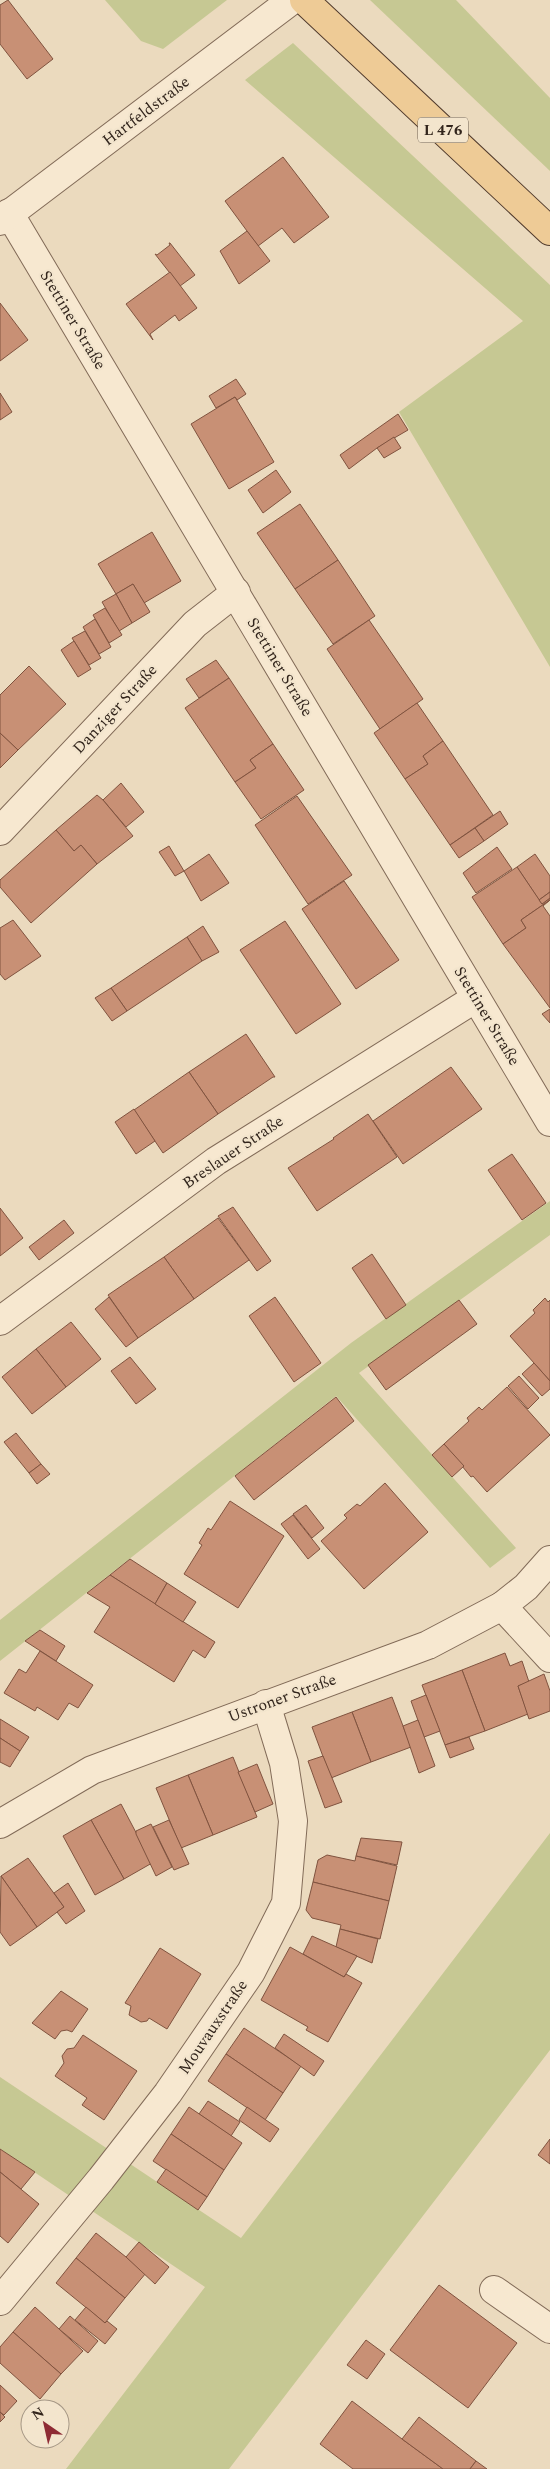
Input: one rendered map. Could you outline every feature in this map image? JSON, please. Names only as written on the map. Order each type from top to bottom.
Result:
[{"type":"main road","name":"L 476","points":[[304,0],[550,231]]},
{"type":"street","name":"Hartfeldstraße","points":[[5,217],[292,0]]},
{"type":"street","name":"Stettiner Straße","points":[[5,217],[236,592],[550,1122]]},
{"type":"street","name":"Danziger Straße","points":[[0,831],[195,624],[236,592]]},
{"type":"street","name":"Breslauer Straße","points":[[0,1321],[216,1161],[476,998]]},
{"type":"street","points":[[550,1560],[526,1587],[502,1606],[550,1658]]},
{"type":"street","name":"Ustroner Straße","points":[[0,1824],[92,1770],[428,1645],[502,1606]]},
{"type":"street","name":"Mouvauxstraße","points":[[0,2301],[101,2179],[168,2093],[251,1972],[286,1903],[292,1822],[284,1763],[266,1704]]},
{"type":"street","points":[[494,2290],[550,2329]]},
{"type":"green space","points":[[105,0],[227,0],[163,49],[141,41]]},
{"type":"green space","points":[[370,0],[456,0],[550,98],[550,171]]},
{"type":"green space","points":[[293,43],[550,285],[550,667],[399,412],[523,321],[245,80]]},
{"type":"green space","points":[[550,1201],[550,1235],[359,1373],[516,1548],[490,1568],[336,1396],[0,1661],[0,1620],[351,1343]]},
{"type":"green space","points":[[550,1833],[550,2050],[229,2469],[66,2469],[205,2287],[0,2149],[0,2077],[241,2238]]},
{"type":"building","points":[[8,0],[53,59],[27,79],[0,44],[0,5]]},
{"type":"building","points":[[283,157],[329,217],[294,243],[282,228],[258,246],[225,201]]},
{"type":"building","points":[[247,231],[270,261],[239,284],[220,251]]},
{"type":"building","points":[[169,243],[195,275],[180,286],[155,254],[157,255],[170,245]]},
{"type":"building","points":[[170,272],[197,308],[179,321],[175,315],[150,334],[153,340],[126,304]]},
{"type":"building","points":[[0,303],[28,340],[0,361]]},
{"type":"building","points":[[236,379],[246,394],[237,400],[235,397],[216,408],[209,396]]},
{"type":"building","points":[[0,393],[12,412],[0,420]]},
{"type":"building","points":[[235,397],[274,462],[229,489],[191,424]]},
{"type":"building","points":[[398,414],[408,430],[377,448],[349,469],[340,455]]},
{"type":"building","points":[[394,437],[401,448],[384,458],[377,448]]},
{"type":"building","points":[[276,470],[291,492],[263,513],[248,490]]},
{"type":"building","points":[[300,504],[338,560],[295,589],[257,533]]},
{"type":"building","points":[[152,532],[181,581],[144,603],[133,584],[116,594],[98,564]]},
{"type":"building","points":[[338,560],[375,616],[333,644],[295,589]]},
{"type":"building","points":[[133,584],[150,612],[132,623],[116,594]]},
{"type":"building","points":[[116,594],[132,623],[119,631],[102,602]]},
{"type":"building","points":[[105,608],[122,635],[109,643],[93,615]]},
{"type":"building","points":[[95,619],[111,647],[99,654],[83,627]]},
{"type":"building","points":[[369,620],[423,699],[380,729],[327,649]]},
{"type":"building","points":[[85,631],[101,658],[89,665],[72,638]]},
{"type":"building","points":[[74,641],[91,669],[78,677],[61,650]]},
{"type":"building","points":[[216,660],[229,678],[199,698],[186,679]]},
{"type":"building","points":[[29,666],[66,704],[18,750],[0,733],[0,695]]},
{"type":"building","points":[[229,678],[273,744],[250,760],[256,768],[235,782],[185,708]]},
{"type":"building","points":[[417,703],[443,741],[423,756],[428,764],[405,779],[374,733]]},
{"type":"building","points":[[0,733],[18,750],[0,768]]},
{"type":"building","points":[[443,741],[493,815],[450,845],[405,779],[428,764],[423,756]]},
{"type":"building","points":[[273,744],[304,790],[261,819],[235,782],[256,768],[250,760]]},
{"type":"building","points":[[121,783],[144,812],[126,827],[103,800]]},
{"type":"building","points":[[97,795],[133,836],[97,864],[81,845],[74,851],[56,830]]},
{"type":"building","points":[[297,796],[352,875],[308,904],[255,825]]},
{"type":"building","points":[[500,811],[508,824],[484,841],[475,828]]},
{"type":"building","points":[[475,828],[484,841],[459,858],[450,845]]},
{"type":"building","points":[[56,830],[74,851],[81,845],[97,864],[31,923],[0,887],[0,880]]},
{"type":"building","points":[[169,846],[184,871],[175,876],[159,852]]},
{"type":"building","points":[[497,847],[512,869],[476,893],[463,873]]},
{"type":"building","points":[[209,854],[229,883],[201,901],[184,871]]},
{"type":"building","points":[[535,854],[550,876],[550,892],[539,900],[517,867]]},
{"type":"building","points":[[517,867],[542,904],[550,898],[550,900],[521,920],[526,928],[503,944],[472,897]]},
{"type":"building","points":[[344,881],[399,960],[356,989],[302,909]]},
{"type":"building","points":[[550,892],[550,898],[542,904],[539,900]]},
{"type":"building","points":[[550,900],[543,906],[550,916],[550,1008],[503,944],[526,928],[521,920]]},
{"type":"building","points":[[13,920],[41,956],[5,980],[0,974],[0,928]]},
{"type":"building","points":[[285,921],[341,1004],[296,1034],[240,950]]},
{"type":"building","points":[[203,926],[219,952],[202,961],[187,937]]},
{"type":"building","points":[[187,937],[202,961],[127,1011],[111,988]]},
{"type":"building","points":[[111,988],[127,1011],[112,1021],[95,998]]},
{"type":"building","points":[[550,1009],[550,1023],[542,1014]]},
{"type":"building","points":[[246,1034],[275,1077],[218,1114],[189,1072]]},
{"type":"building","points":[[451,1067],[482,1109],[403,1164],[373,1121]]},
{"type":"building","points":[[189,1072],[218,1114],[163,1153],[134,1110]]},
{"type":"building","points":[[134,1109],[155,1141],[136,1154],[115,1122]]},
{"type":"building","points":[[368,1114],[397,1157],[317,1211],[288,1168],[334,1139]]},
{"type":"building","points":[[512,1154],[546,1203],[522,1220],[488,1170]]},
{"type":"building","points":[[233,1207],[271,1261],[257,1271],[218,1216]]},
{"type":"building","points":[[0,1208],[23,1238],[0,1256]]},
{"type":"building","points":[[218,1218],[249,1260],[194,1299],[164,1257]]},
{"type":"building","points":[[64,1220],[74,1233],[39,1260],[29,1247]]},
{"type":"building","points":[[372,1254],[406,1305],[386,1319],[352,1268]]},
{"type":"building","points":[[164,1257],[194,1299],[138,1338],[108,1295]]},
{"type":"building","points":[[109,1297],[138,1338],[126,1347],[95,1309]]},
{"type":"building","points":[[275,1297],[321,1363],[294,1382],[249,1316]]},
{"type":"building","points":[[545,1298],[548,1302],[550,1300],[550,1381],[510,1336],[535,1313],[533,1310]]},
{"type":"building","points":[[459,1300],[477,1324],[386,1390],[368,1365]]},
{"type":"building","points":[[71,1322],[101,1359],[66,1387],[36,1349]]},
{"type":"building","points":[[36,1349],[66,1387],[32,1414],[2,1377]]},
{"type":"building","points":[[130,1357],[156,1389],[136,1404],[111,1371]]},
{"type":"building","points":[[534,1363],[550,1381],[550,1389],[542,1396],[522,1374]]},
{"type":"building","points":[[519,1376],[539,1398],[528,1409],[508,1386]]},
{"type":"building","points":[[507,1387],[550,1435],[487,1492],[473,1476],[471,1477],[444,1444],[469,1421],[467,1418],[479,1407],[482,1410]]},
{"type":"building","points":[[336,1397],[354,1421],[254,1500],[235,1476]]},
{"type":"building","points":[[16,1433],[41,1464],[29,1473],[4,1442]]},
{"type":"building","points":[[444,1444],[464,1466],[452,1477],[432,1455]]},
{"type":"building","points":[[41,1464],[50,1474],[37,1484],[29,1473]]},
{"type":"building","points":[[385,1483],[428,1532],[364,1589],[321,1541],[347,1518],[344,1515],[357,1504],[360,1506]]},
{"type":"building","points":[[230,1501],[284,1536],[238,1608],[184,1574],[202,1545],[199,1543],[208,1528],[211,1530]]},
{"type":"building","points":[[306,1505],[324,1528],[312,1538],[293,1514]]},
{"type":"building","points":[[293,1515],[320,1549],[308,1559],[281,1524]]},
{"type":"building","points":[[130,1559],[167,1583],[155,1604],[110,1575]]},
{"type":"building","points":[[110,1575],[215,1642],[205,1658],[193,1650],[174,1682],[94,1632],[110,1607],[87,1593]]},
{"type":"building","points":[[167,1583],[196,1602],[183,1622],[155,1604]]},
{"type":"building","points":[[40,1630],[65,1646],[56,1661],[25,1641]]},
{"type":"building","points":[[40,1651],[93,1685],[78,1708],[69,1703],[58,1720],[37,1707],[35,1711],[4,1693],[19,1669],[26,1673]]},
{"type":"building","points":[[505,1653],[510,1666],[522,1661],[529,1682],[518,1686],[528,1714],[485,1731],[462,1670]]},
{"type":"building","points":[[462,1670],[485,1731],[445,1745],[422,1685]]},
{"type":"building","points":[[544,1674],[550,1691],[550,1711],[529,1719],[518,1686]]},
{"type":"building","points":[[426,1695],[440,1731],[424,1737],[411,1701]]},
{"type":"building","points":[[392,1697],[411,1747],[371,1762],[352,1712]]},
{"type":"building","points":[[352,1712],[371,1762],[331,1778],[312,1727]]},
{"type":"building","points":[[0,1719],[29,1737],[20,1751],[0,1738]]},
{"type":"building","points":[[418,1720],[435,1766],[419,1773],[403,1726]]},
{"type":"building","points":[[469,1737],[474,1749],[450,1758],[445,1745]]},
{"type":"building","points":[[0,1738],[20,1751],[10,1767],[0,1762]]},
{"type":"building","points":[[323,1756],[342,1802],[325,1808],[308,1761]]},
{"type":"building","points":[[233,1757],[257,1817],[213,1835],[188,1775]]},
{"type":"building","points":[[257,1764],[273,1804],[255,1812],[238,1772]]},
{"type":"building","points":[[188,1775],[213,1835],[181,1848],[156,1788]]},
{"type":"building","points":[[121,1804],[152,1863],[124,1879],[91,1820]]},
{"type":"building","points":[[91,1820],[124,1879],[95,1895],[63,1836]]},
{"type":"building","points":[[169,1820],[189,1864],[174,1870],[153,1827]]},
{"type":"building","points":[[151,1824],[172,1867],[156,1876],[136,1834],[136,1831]]},
{"type":"building","points":[[361,1838],[402,1842],[397,1865],[356,1856]]},
{"type":"building","points":[[327,1855],[355,1861],[356,1856],[397,1866],[389,1901],[313,1882],[318,1860]]},
{"type":"building","points":[[28,1858],[64,1907],[37,1927],[1,1876]]},
{"type":"building","points":[[1,1876],[37,1927],[10,1946],[0,1932]]},
{"type":"building","points":[[313,1882],[389,1901],[380,1939],[340,1929],[341,1925],[312,1918],[306,1910]]},
{"type":"building","points":[[68,1883],[85,1911],[66,1924],[57,1912],[64,1907],[54,1893]]},
{"type":"building","points":[[340,1929],[378,1939],[372,1963],[336,1947]]},
{"type":"building","points":[[312,1936],[357,1956],[344,1977],[303,1954]]},
{"type":"building","points":[[290,1947],[344,1977],[346,1974],[362,1983],[328,2042],[306,2030],[308,2027],[261,2000]]},
{"type":"building","points":[[160,1948],[201,1974],[167,2029],[149,2018],[147,2021],[141,2022],[129,2015],[131,2006],[125,2003]]},
{"type":"building","points":[[61,1991],[88,2009],[72,2032],[67,2030],[61,2031],[55,2039],[32,2023]]},
{"type":"building","points":[[244,2028],[301,2066],[283,2093],[226,2054]]},
{"type":"building","points":[[284,2034],[324,2061],[314,2076],[275,2048]]},
{"type":"building","points":[[83,2035],[137,2071],[104,2120],[82,2105],[87,2098],[55,2076],[64,2063],[62,2056],[67,2049],[74,2048]]},
{"type":"building","points":[[226,2054],[283,2093],[265,2120],[208,2081]]},
{"type":"building","points":[[208,2101],[240,2122],[231,2136],[199,2114]]},
{"type":"building","points":[[189,2107],[242,2143],[224,2170],[171,2134]]},
{"type":"building","points":[[247,2107],[279,2129],[270,2142],[239,2120]]},
{"type":"building","points":[[171,2134],[224,2170],[207,2197],[153,2161]]},
{"type":"building","points":[[550,2139],[550,2164],[538,2155]]},
{"type":"building","points":[[0,2149],[35,2172],[21,2189],[0,2172]]},
{"type":"building","points":[[166,2169],[207,2197],[198,2210],[157,2182]]},
{"type":"building","points":[[0,2172],[39,2204],[8,2243],[0,2236]]},
{"type":"building","points":[[96,2233],[146,2273],[125,2298],[76,2258]]},
{"type":"building","points":[[139,2242],[169,2267],[155,2284],[126,2257]]},
{"type":"building","points":[[76,2258],[125,2298],[105,2323],[56,2283]]},
{"type":"building","points":[[439,2285],[517,2343],[468,2408],[390,2350]]},
{"type":"building","points":[[35,2307],[83,2351],[61,2374],[13,2332]]},
{"type":"building","points":[[86,2307],[105,2323],[107,2321],[117,2329],[105,2344],[75,2320]]},
{"type":"building","points":[[70,2316],[98,2341],[88,2353],[59,2329]]},
{"type":"building","points":[[13,2332],[61,2374],[40,2399],[0,2363],[0,2347]]},
{"type":"building","points":[[366,2340],[385,2354],[367,2379],[347,2365]]},
{"type":"building","points":[[0,2385],[17,2401],[4,2415],[0,2412]]},
{"type":"building","points":[[352,2401],[443,2469],[353,2469],[320,2444]]},
{"type":"building","points":[[0,2412],[5,2417],[0,2422]]},
{"type":"building","points":[[419,2417],[476,2461],[470,2469],[443,2469],[402,2439]]},
{"type":"building","points":[[476,2461],[487,2469],[470,2469]]}]
